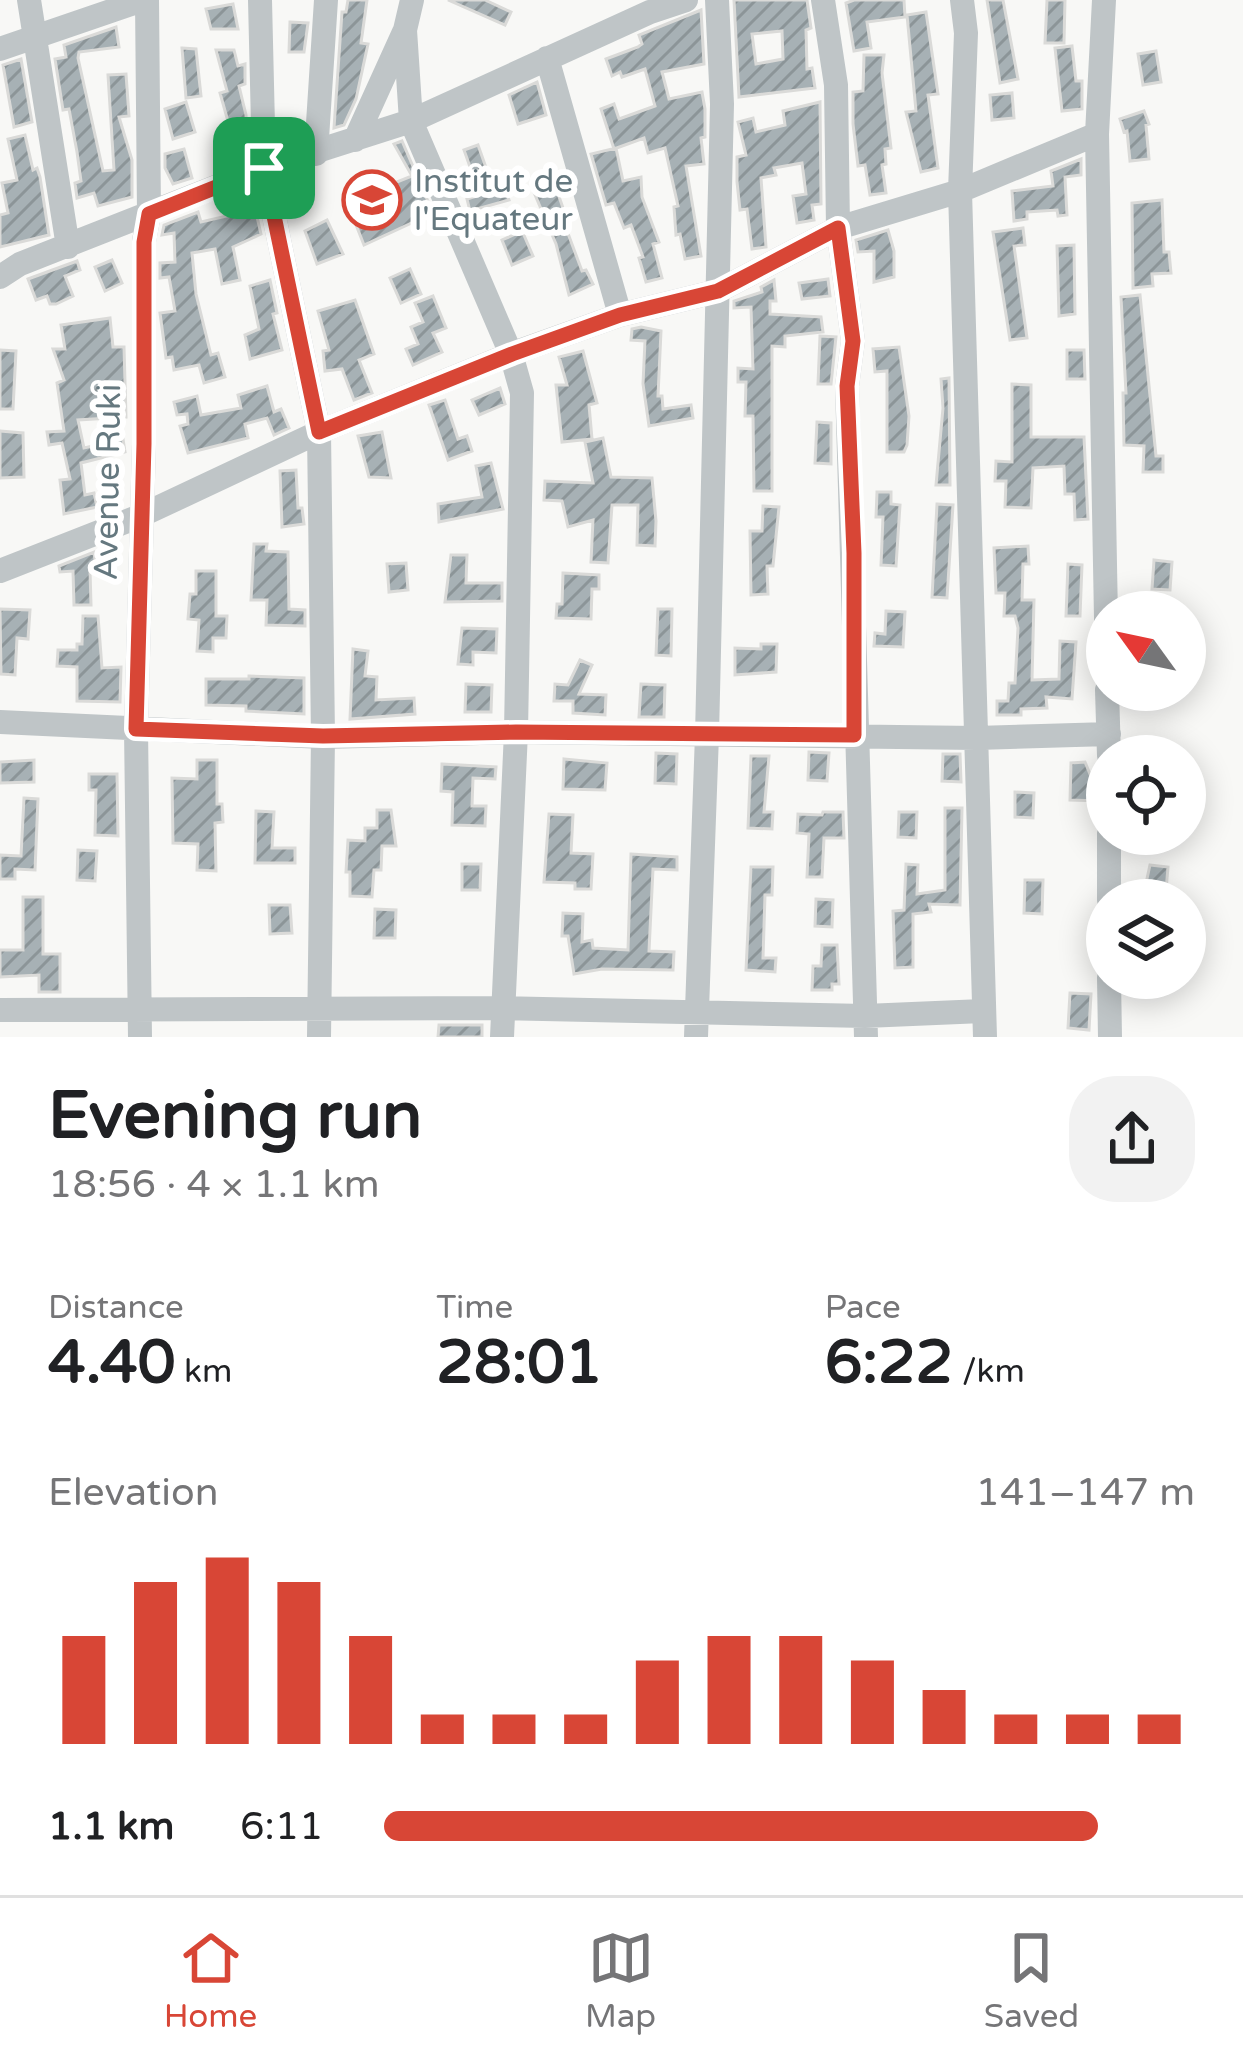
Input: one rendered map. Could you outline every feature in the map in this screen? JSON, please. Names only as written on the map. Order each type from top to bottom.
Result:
[{"type":"street","points":[[28,0],[68,247]]},
{"type":"street","points":[[0,50],[145,0]]},
{"type":"street","name":"Avenue Ruki","points":[[141,1024],[136,729],[144,242],[149,214],[145,0]]},
{"type":"street","points":[[260,0],[264,168],[319,432],[323,736],[319,1037]]},
{"type":"street","points":[[316,154],[326,0]]},
{"type":"street","points":[[355,140],[405,30],[412,0]]},
{"type":"street","points":[[0,277],[20,264],[264,168],[411,121],[648,6],[686,0]]},
{"type":"street","points":[[696,1026],[718,291],[722,104],[718,0]]},
{"type":"street","points":[[823,0],[836,85],[838,228],[853,341],[847,386],[865,1026]]},
{"type":"street","points":[[962,0],[966,33],[960,191],[985,1037]]},
{"type":"street","points":[[1104,0],[1096,134],[1105,591]]},
{"type":"street","points":[[405,30],[411,121],[512,354],[523,414],[516,732],[502,1037]]},
{"type":"street","points":[[547,58],[620,315]]},
{"type":"street","points":[[0,571],[140,516],[319,432],[512,354],[620,315],[718,291],[838,228],[960,191],[1096,134]]},
{"type":"street","points":[[0,722],[323,736],[516,732],[854,735],[1086,744]]},
{"type":"street","points":[[1109,999],[1109,1037]]},
{"type":"street","points":[[0,1010],[141,1024],[320,1008],[502,1008],[696,1026],[865,1026],[983,1011]]},
{"type":"building","points":[[348,0],[367,0],[361,43],[368,44],[356,99],[344,125],[334,128],[342,12]]},
{"type":"building","points":[[448,0],[485,0],[511,12],[505,25]]},
{"type":"building","points":[[734,0],[807,0],[811,28],[806,30],[807,69],[812,68],[815,88],[739,97]],"holes":[[[782,31],[783,59],[756,64],[752,34]]]},
{"type":"building","points":[[904,0],[905,17],[867,22],[871,48],[854,51],[846,3]]},
{"type":"building","points":[[987,0],[1003,0],[1018,79],[1000,83]]},
{"type":"building","points":[[1047,0],[1065,0],[1064,43],[1045,43]]},
{"type":"building","points":[[233,4],[238,29],[211,29],[206,9]]},
{"type":"building","points":[[701,10],[704,64],[662,72],[669,99],[702,92],[705,109],[704,164],[686,166],[701,256],[685,259],[680,234],[676,235],[674,207],[678,206],[665,148],[648,153],[644,138],[614,149],[601,109],[614,104],[619,119],[655,106],[645,69],[612,76],[606,59],[638,47],[642,44],[639,35]]},
{"type":"building","points":[[926,12],[938,94],[928,95],[938,168],[921,172],[906,112],[916,111],[907,15]]},
{"type":"building","points":[[290,22],[308,23],[304,52],[289,52]]},
{"type":"building","points":[[116,27],[119,47],[79,52],[78,58],[103,171],[114,170],[108,75],[126,74],[129,116],[119,117],[132,160],[132,197],[98,206],[94,193],[77,198],[75,183],[81,181],[77,152],[69,109],[63,110],[55,59],[66,57],[64,45]]},
{"type":"building","points":[[1072,46],[1076,81],[1082,81],[1082,109],[1062,111],[1055,48]]},
{"type":"building","points":[[182,48],[196,49],[201,96],[186,98]]},
{"type":"building","points":[[216,50],[234,50],[238,66],[245,64],[245,84],[239,86],[246,115],[247,155],[238,157],[220,93],[227,91]]},
{"type":"building","points":[[1156,51],[1161,82],[1143,85],[1138,54]]},
{"type":"building","points":[[864,55],[884,55],[891,148],[885,149],[886,164],[882,165],[886,193],[870,195],[865,165],[858,166],[853,124],[853,92],[863,91]]},
{"type":"building","points":[[21,59],[32,122],[14,127],[3,65]]},
{"type":"building","points":[[537,82],[546,115],[518,124],[509,95]]},
{"type":"building","points":[[1012,93],[1014,118],[992,120],[990,95]]},
{"type":"building","points":[[186,102],[195,132],[173,139],[165,109]]},
{"type":"building","points":[[820,102],[821,204],[812,205],[814,220],[797,223],[793,196],[806,194],[802,163],[774,168],[776,175],[761,178],[766,247],[752,249],[747,209],[740,210],[737,157],[746,155],[738,122],[753,118],[756,132],[785,125],[783,111]]},
{"type":"building","points":[[1144,111],[1149,124],[1149,159],[1130,161],[1127,131],[1120,119]]},
{"type":"building","points":[[25,135],[33,170],[37,168],[40,177],[49,235],[0,247],[0,215],[8,213],[2,183],[17,180],[8,139]]},
{"type":"building","points":[[402,141],[433,213],[364,245],[347,202],[412,176],[394,144]]},
{"type":"building","points":[[478,145],[489,176],[500,173],[509,200],[470,211],[467,199],[480,195],[464,150]]},
{"type":"building","points":[[616,148],[623,181],[641,177],[642,197],[659,242],[653,244],[662,278],[646,282],[631,225],[624,228],[614,203],[606,205],[591,154]]},
{"type":"building","points":[[184,149],[192,178],[173,184],[165,168],[165,154]]},
{"type":"building","points":[[1081,159],[1081,175],[1065,177],[1067,215],[1058,216],[1057,210],[1027,212],[1027,219],[1014,221],[1012,191],[1053,186],[1051,171]]},
{"type":"building","points":[[554,182],[582,271],[586,270],[593,284],[569,295],[556,244],[533,190]]},
{"type":"building","points":[[237,196],[240,206],[253,200],[261,234],[233,247],[240,280],[222,284],[215,249],[192,253],[211,355],[218,353],[225,377],[204,383],[199,365],[174,370],[172,357],[166,358],[160,313],[175,311],[169,277],[160,278],[160,263],[175,262],[174,233],[162,235],[164,225],[198,212],[201,222],[227,216],[223,202]]},
{"type":"building","points":[[1162,200],[1164,252],[1169,252],[1171,273],[1152,274],[1153,286],[1133,288],[1132,203]]},
{"type":"building","points":[[327,220],[343,254],[317,264],[305,231]]},
{"type":"building","points":[[1023,228],[1025,245],[1014,246],[1027,338],[1010,340],[993,232]]},
{"type":"building","points":[[888,230],[894,277],[874,282],[874,251],[858,252],[856,240]]},
{"type":"building","points":[[523,233],[533,256],[512,265],[502,240]]},
{"type":"building","points":[[1074,245],[1075,314],[1059,316],[1057,246]]},
{"type":"building","points":[[112,260],[122,283],[105,291],[95,267]]},
{"type":"building","points":[[77,261],[80,270],[65,276],[73,296],[56,304],[50,304],[47,296],[36,300],[28,279]]},
{"type":"building","points":[[410,269],[421,294],[401,303],[390,278]]},
{"type":"building","points":[[828,279],[830,296],[802,299],[799,283]]},
{"type":"building","points":[[270,280],[282,350],[250,359],[245,335],[259,329],[250,286]]},
{"type":"building","points":[[774,280],[776,301],[770,301],[770,314],[821,317],[823,332],[785,336],[785,347],[772,346],[772,491],[754,491],[753,416],[745,416],[746,382],[738,382],[738,368],[753,369],[751,307],[734,308],[734,301],[762,292],[761,287]]},
{"type":"building","points":[[1140,295],[1156,456],[1163,456],[1163,472],[1143,472],[1144,446],[1124,445],[1121,297]]},
{"type":"building","points":[[433,296],[446,328],[433,333],[442,352],[413,365],[406,349],[418,344],[411,327],[423,322],[415,303]]},
{"type":"building","points":[[355,300],[374,354],[359,360],[372,393],[354,400],[342,369],[325,371],[323,351],[329,350],[318,311]]},
{"type":"building","points":[[110,318],[113,347],[124,347],[126,417],[78,420],[84,448],[123,439],[125,452],[81,463],[85,495],[94,493],[97,507],[64,514],[60,480],[70,479],[62,443],[49,445],[47,432],[64,431],[57,383],[64,380],[53,349],[65,349],[61,325]]},
{"type":"building","points":[[632,329],[661,331],[658,396],[662,396],[663,409],[691,405],[693,418],[649,426],[643,384],[645,341],[631,340]]},
{"type":"building","points":[[820,336],[836,337],[831,384],[818,384]]},
{"type":"building","points":[[899,347],[909,416],[907,445],[904,452],[887,452],[887,371],[875,372],[873,349]]},
{"type":"building","points":[[0,350],[16,351],[13,409],[0,409]]},
{"type":"building","points":[[1067,350],[1084,350],[1085,379],[1067,379]]},
{"type":"building","points":[[583,351],[597,403],[589,405],[592,439],[562,442],[556,385],[567,385],[559,357]]},
{"type":"building","points":[[949,378],[950,485],[936,485],[941,379]]},
{"type":"building","points":[[1012,384],[1031,385],[1031,437],[1084,437],[1088,519],[1075,520],[1074,494],[1065,494],[1064,466],[1033,468],[1031,508],[1005,507],[1006,481],[995,481],[996,461],[1012,462]]},
{"type":"building","points":[[267,386],[274,412],[281,409],[289,428],[274,435],[267,418],[245,424],[248,438],[188,453],[180,426],[188,424],[187,414],[177,415],[174,402],[197,396],[201,415],[241,408],[238,395]]},
{"type":"building","points":[[500,388],[505,404],[479,415],[472,400]]},
{"type":"building","points":[[445,400],[458,439],[467,436],[472,451],[448,460],[429,405]]},
{"type":"building","points":[[817,422],[831,423],[831,464],[815,463]]},
{"type":"building","points":[[0,431],[23,433],[24,477],[0,478]]},
{"type":"building","points":[[382,432],[391,478],[369,477],[358,436]]},
{"type":"building","points":[[603,438],[611,477],[652,478],[656,521],[655,546],[637,545],[638,505],[612,505],[608,563],[591,562],[593,520],[568,527],[562,501],[544,500],[545,481],[593,483],[585,442]]},
{"type":"building","points":[[491,463],[503,509],[439,522],[438,504],[482,497],[476,466]]},
{"type":"building","points":[[296,470],[304,524],[282,527],[280,471]]},
{"type":"building","points":[[877,492],[891,492],[891,504],[900,505],[896,566],[881,565],[883,517],[876,517]]},
{"type":"building","points":[[937,504],[953,505],[947,598],[932,597]]},
{"type":"building","points":[[763,506],[779,507],[773,566],[767,566],[768,594],[751,595],[750,531],[762,531]]},
{"type":"building","points":[[254,544],[267,544],[266,551],[288,552],[289,609],[305,610],[305,626],[266,625],[267,600],[251,600]]},
{"type":"building","points":[[1028,546],[1022,600],[1034,600],[1032,680],[1059,679],[1060,641],[1076,642],[1072,699],[1046,697],[1047,708],[997,715],[997,701],[1008,701],[1009,683],[1015,683],[1018,628],[1015,616],[1004,616],[1005,593],[996,593],[994,548]]},
{"type":"building","points":[[94,552],[91,605],[74,605],[73,571],[60,572],[59,566]]},
{"type":"building","points":[[451,555],[467,555],[466,583],[502,583],[502,601],[445,602]]},
{"type":"building","points":[[1154,560],[1172,562],[1170,590],[1152,589]]},
{"type":"building","points":[[406,563],[408,590],[389,592],[387,564]]},
{"type":"building","points":[[1068,564],[1082,565],[1080,616],[1066,616]]},
{"type":"building","points":[[196,571],[216,571],[216,616],[227,616],[226,638],[213,638],[213,652],[197,651],[199,620],[188,619],[190,594],[196,594]]},
{"type":"building","points":[[563,573],[599,575],[599,589],[592,589],[591,619],[556,618],[557,604],[562,604]]},
{"type":"building","points":[[0,609],[30,610],[28,639],[17,638],[15,675],[1,674]]},
{"type":"building","points":[[658,609],[672,609],[671,656],[656,655]]},
{"type":"building","points":[[886,611],[905,612],[903,647],[874,646],[875,633],[885,634]]},
{"type":"building","points":[[83,616],[98,616],[102,668],[121,667],[120,702],[77,701],[77,667],[57,666],[58,650],[77,650],[77,644],[82,644]]},
{"type":"building","points":[[462,628],[497,629],[496,653],[473,652],[473,665],[458,664]]},
{"type":"building","points":[[761,644],[777,644],[776,672],[735,675],[735,648],[761,649]]},
{"type":"building","points":[[353,649],[368,651],[365,676],[377,677],[376,700],[414,698],[415,714],[350,719]]},
{"type":"building","points":[[580,660],[592,665],[579,694],[606,695],[605,715],[573,713],[573,701],[554,701],[555,684],[568,685]]},
{"type":"building","points":[[304,678],[304,714],[206,705],[206,679]]},
{"type":"building","points":[[466,684],[492,685],[491,712],[465,712]]},
{"type":"building","points":[[641,684],[665,685],[664,717],[639,717]]},
{"type":"building","points":[[809,752],[829,753],[827,781],[808,780]]},
{"type":"building","points":[[656,753],[677,754],[676,784],[655,783]]},
{"type":"building","points":[[943,754],[960,754],[961,782],[942,781]]},
{"type":"building","points":[[751,756],[769,756],[764,812],[773,812],[772,829],[748,828]]},
{"type":"building","points":[[564,759],[607,763],[605,790],[563,789]]},
{"type":"building","points":[[34,760],[34,782],[0,783],[0,762]]},
{"type":"building","points":[[197,760],[217,760],[217,804],[222,804],[223,822],[215,823],[216,871],[197,870],[198,844],[173,843],[172,778],[197,779]]},
{"type":"building","points":[[1071,763],[1086,764],[1086,801],[1070,800]]},
{"type":"building","points":[[442,764],[496,767],[495,779],[473,778],[472,806],[486,806],[485,826],[452,825],[453,792],[441,791]]},
{"type":"building","points":[[89,774],[117,774],[118,836],[95,835],[96,790],[89,790]]},
{"type":"building","points":[[1015,792],[1034,793],[1033,818],[1015,817]]},
{"type":"building","points":[[24,798],[38,799],[35,870],[15,869],[15,879],[0,879],[0,855],[21,856]]},
{"type":"building","points":[[945,808],[962,808],[960,905],[929,904],[931,912],[913,914],[913,967],[895,968],[893,911],[904,910],[906,864],[918,865],[917,894],[945,890]]},
{"type":"building","points":[[377,810],[391,810],[396,846],[382,846],[381,870],[374,870],[372,897],[350,896],[348,840],[365,841],[365,828],[377,828]]},
{"type":"building","points":[[256,811],[274,812],[272,848],[295,848],[295,863],[255,863]]},
{"type":"building","points":[[843,812],[844,838],[824,838],[822,877],[807,877],[809,834],[797,833],[798,814]]},
{"type":"building","points":[[899,812],[917,812],[916,838],[898,837]]},
{"type":"building","points":[[549,814],[573,815],[571,853],[593,854],[591,889],[544,882]]},
{"type":"building","points":[[78,850],[97,851],[95,881],[77,880]]},
{"type":"building","points":[[631,854],[677,857],[677,870],[653,869],[649,951],[674,952],[673,970],[602,969],[574,974],[568,936],[562,936],[563,913],[583,914],[582,942],[592,940],[593,948],[628,950]]},
{"type":"building","points":[[462,864],[481,864],[480,890],[462,890]]},
{"type":"building","points":[[1150,865],[1168,867],[1167,879],[1147,879]]},
{"type":"building","points":[[751,867],[773,867],[772,895],[765,895],[763,958],[776,958],[775,972],[746,970]]},
{"type":"building","points":[[1025,880],[1043,880],[1042,914],[1024,913]]},
{"type":"building","points":[[23,897],[43,897],[43,954],[60,954],[60,992],[39,992],[39,975],[0,977],[0,950],[23,950]]},
{"type":"building","points":[[816,899],[833,900],[832,927],[815,926]]},
{"type":"building","points":[[269,905],[290,905],[292,933],[270,934]]},
{"type":"building","points":[[375,909],[396,910],[395,938],[374,938]]},
{"type":"building","points":[[822,945],[837,945],[839,984],[832,984],[832,990],[812,990],[813,966],[821,966]]},
{"type":"building","points":[[1070,993],[1086,994],[1091,999],[1089,1030],[1068,1028]]},
{"type":"building","points":[[439,1025],[482,1025],[482,1037],[438,1037]]},
{"type":"place","name":"Institut de l'Equateur","points":[[372,200]]},
{"type":"route","points":[[264,168],[319,432],[620,315],[718,291],[838,228],[853,341],[847,386],[854,553],[854,735],[516,732],[323,736],[136,729],[144,242],[149,214],[264,168]]}]
